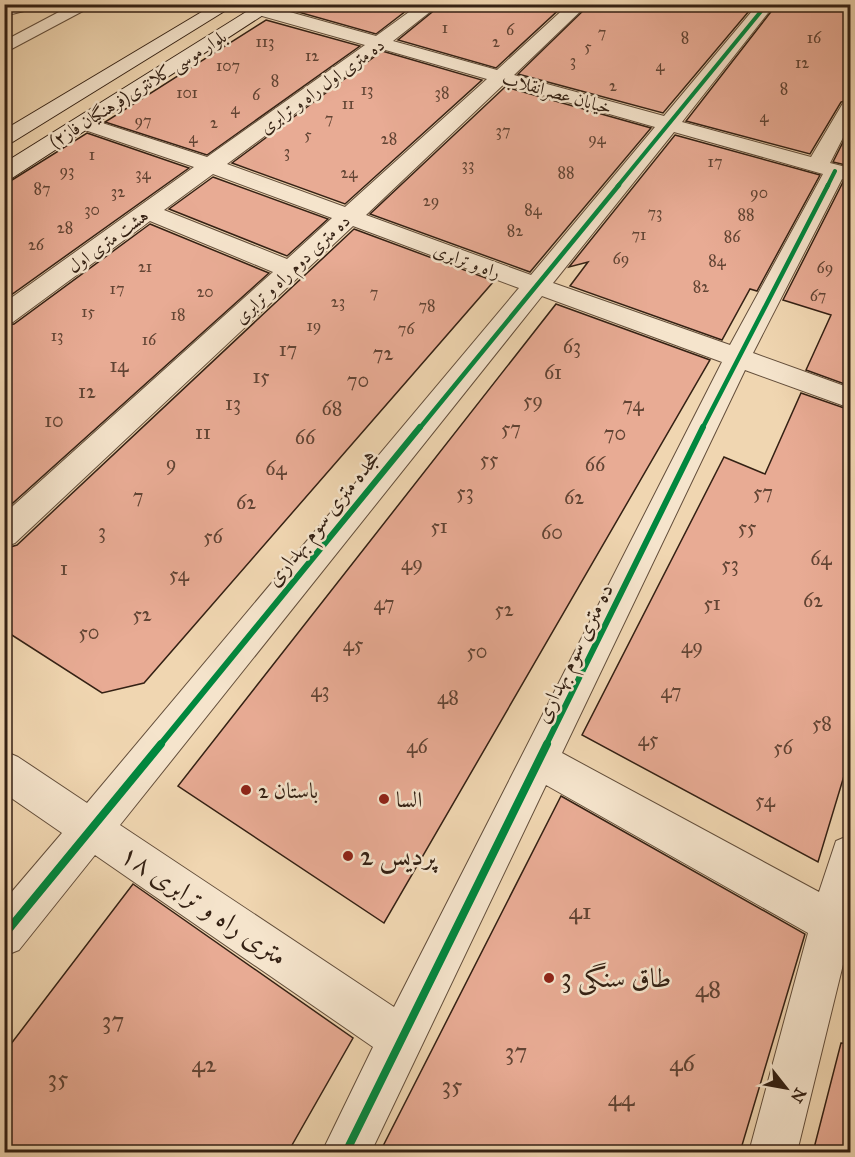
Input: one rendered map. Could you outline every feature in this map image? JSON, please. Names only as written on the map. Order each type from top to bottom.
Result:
[{"type":"street","points":[[4,11],[30,4]]},
{"type":"street","points":[[4,48],[88,4]]},
{"type":"street","name":"بلوار موسی کلانتری(فرهنگیان فاز۲)","points":[[4,139],[228,4]]},
{"type":"street","name":"خیابان عصرانقلاب","points":[[240,4],[268,8],[381,44],[834,171]]},
{"type":"street","name":"ده متری اول راه و ترابری","points":[[212,166],[381,44],[432,4]]},
{"type":"street","name":"ده متری دوم راه و ترابری","points":[[4,534],[580,4]]},
{"type":"street","name":"هجده متری سوم بهداری","points":[[4,935],[766,4]]},
{"type":"street","name":"بلوار موسی کلانتری(فرهنگیان فاز۲)","points":[[4,173],[268,8]]},
{"type":"street","name":"ده متری سوم بهداری","points":[[346,1152],[737,358],[834,171],[850,108]]},
{"type":"street","name":"راه و ترابری","points":[[83,123],[212,166],[850,398]]},
{"type":"street","name":"هشت متری اول","points":[[4,316],[212,166]]},
{"type":"street","points":[[148,212],[291,270]]},
{"type":"street","points":[[540,761],[833,923]]},
{"type":"street","name":"۱۸ متری راه و ترابری","points":[[4,770],[403,1040]]},
{"type":"street","points":[[773,1152],[850,855]]},
{"type":"building","points":[[290,4],[415,4],[376,34],[284,8]]},
{"type":"building","points":[[442,4],[565,4],[496,68],[398,40]]},
{"type":"building","points":[[590,4],[755,4],[663,113],[518,74]]},
{"type":"building","points":[[777,4],[850,4],[850,99],[841,102],[810,154],[686,121]]},
{"type":"building","points":[[266,20],[360,46],[207,155],[105,122]]},
{"type":"building","points":[[382,51],[482,80],[345,204],[232,163]]},
{"type":"building","points":[[505,87],[651,128],[530,272],[370,214]]},
{"type":"building","points":[[850,128],[850,166],[833,162]]},
{"type":"building","points":[[87,133],[189,168],[4,300],[4,185]]},
{"type":"building","points":[[675,135],[820,175],[757,291],[750,289],[722,340],[570,286],[588,262],[569,267]]},
{"type":"building","points":[[213,177],[328,219],[287,256],[169,209]]},
{"type":"building","points":[[843,182],[850,183],[850,386],[806,370],[831,315],[783,300]]},
{"type":"building","points":[[150,224],[269,273],[4,511],[4,326],[14,324]]},
{"type":"building","points":[[354,229],[494,281],[144,683],[102,693],[4,630],[4,549],[17,545]]},
{"type":"building","points":[[556,304],[710,360],[384,923],[178,786]]},
{"type":"building","points":[[801,393],[850,410],[850,756],[818,862],[582,735],[724,457],[765,474]]},
{"type":"building","points":[[561,796],[805,934],[740,1152],[380,1152]]},
{"type":"building","points":[[133,884],[353,1038],[288,1152],[4,1152],[4,1053]]},
{"type":"building","points":[[841,1043],[850,1044],[850,1152],[813,1152]]},
{"type":"cycle path","points":[[4,935],[767,4]]},
{"type":"cycle path","points":[[346,1152],[737,358],[835,171]]},
{"type":"place","name":"باستان 2","points":[[246,790]]},
{"type":"place","name":"السا","points":[[384,799]]},
{"type":"place","name":"پردیس 2","points":[[348,856]]},
{"type":"place","name":"طاق سنگی 3","points":[[549,978]]}]
